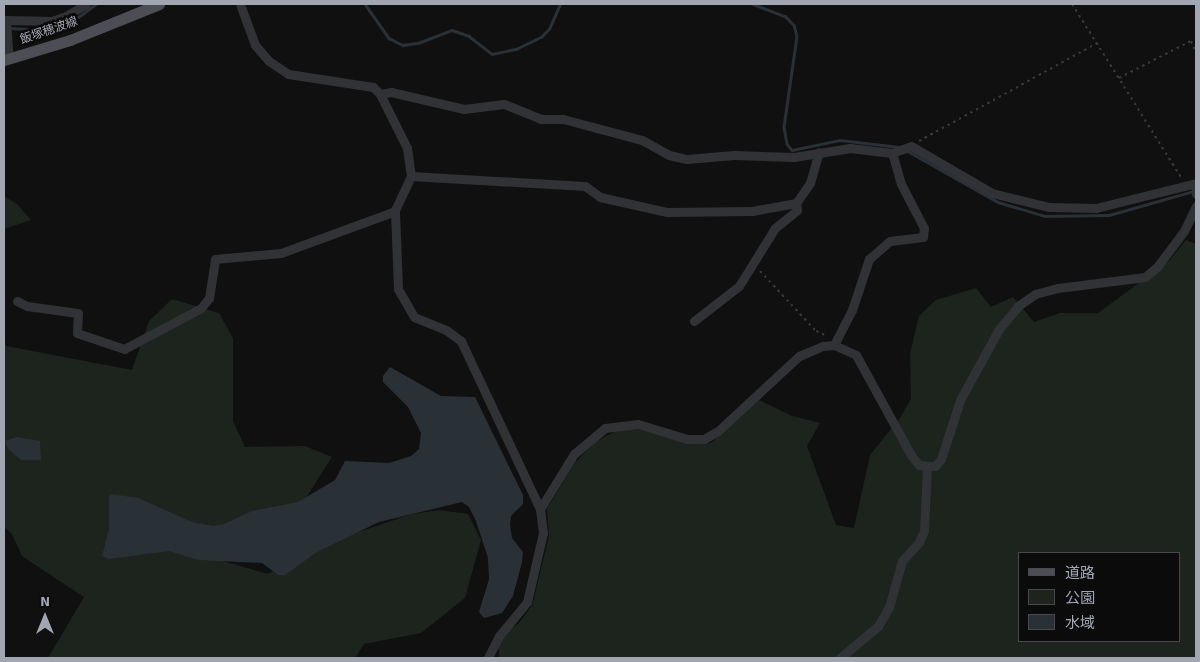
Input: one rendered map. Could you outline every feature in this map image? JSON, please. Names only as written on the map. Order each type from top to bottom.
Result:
[{"type":"main road","name":"飯塚穂波線","points":[[6,60],[70,40],[159,4]]},
{"type":"street","points":[[6,60],[5,20],[52,21],[66,16],[86,4]]},
{"type":"street","points":[[240,4],[255,46],[269,61],[288,74],[358,83],[380,94],[391,92],[464,109],[504,104],[541,119],[563,119],[642,140],[669,155],[687,159],[734,155],[794,157],[850,148],[894,152],[909,146],[992,193],[1048,207],[1096,208],[1194,186]]},
{"type":"street","points":[[380,94],[407,148],[411,176],[395,211],[398,290],[414,317],[446,330],[461,342],[540,509],[543,534],[526,602],[499,636],[488,658]]},
{"type":"street","points":[[694,321],[739,286],[775,228],[797,210],[796,203],[810,183],[819,152]]},
{"type":"street","points":[[540,509],[574,454],[605,428],[638,424],[687,439],[704,439],[718,431],[799,356],[835,342],[852,310],[869,259],[890,241],[923,237],[924,228],[902,184],[894,152]]},
{"type":"street","points":[[411,176],[584,186],[600,197],[667,212],[752,211],[796,203]]},
{"type":"street","points":[[835,342],[861,360],[911,455],[920,465],[927,468],[935,466],[941,459],[960,400],[999,329],[1018,306],[1036,294],[1058,288],[1145,277],[1157,267],[1184,231],[1196,206]]},
{"type":"street","points":[[17,301],[27,306],[78,313],[77,333],[124,349],[201,308],[209,298],[215,259],[281,253],[395,211]]},
{"type":"street","points":[[840,658],[878,626],[888,608],[902,561],[920,542],[924,531],[927,468]]},
{"type":"path","points":[[1072,4],[1119,78],[1194,186]]},
{"type":"path","points":[[1119,78],[1191,41],[1196,52]]},
{"type":"path","points":[[909,146],[1096,43]]},
{"type":"path","points":[[760,268],[760,274],[816,331],[835,342]]},
{"type":"green space","points":[[4,196],[17,204],[31,220],[4,229]]},
{"type":"green space","points":[[1186,240],[1196,244],[1196,658],[499,658],[499,636],[518,624],[532,606],[549,536],[547,509],[574,464],[595,442],[616,431],[639,429],[688,444],[711,443],[759,400],[792,416],[820,423],[807,446],[836,525],[854,528],[870,455],[900,418],[911,399],[910,353],[919,316],[936,300],[976,288],[991,307],[1013,297],[1034,322],[1060,313],[1098,313],[1169,261]]},
{"type":"green space","points":[[172,299],[219,313],[233,338],[233,421],[245,447],[305,446],[332,457],[302,504],[181,549],[268,574],[326,543],[412,514],[440,510],[468,514],[481,540],[465,598],[421,633],[364,644],[355,658],[48,658],[84,597],[22,556],[12,534],[4,527],[4,337],[6,346],[132,370],[149,321]]},
{"type":"water","points":[[390,367],[441,396],[475,397],[523,495],[523,504],[511,516],[510,524],[512,538],[523,552],[522,562],[513,596],[502,613],[484,618],[479,612],[489,579],[488,558],[476,521],[469,507],[462,502],[379,522],[317,552],[285,575],[278,575],[262,563],[199,560],[169,551],[109,559],[102,556],[109,529],[109,496],[112,494],[138,498],[192,522],[213,526],[224,524],[252,511],[298,502],[335,480],[345,461],[389,463],[411,456],[419,449],[421,433],[408,407],[383,382],[383,376]]},
{"type":"water","points":[[17,437],[40,441],[41,460],[21,460],[8,449],[5,441]]},
{"type":"waterway","points":[[8,28],[49,30],[65,27],[96,4]]},
{"type":"waterway","points":[[199,4],[229,4]]},
{"type":"waterway","points":[[365,4],[389,38],[403,45],[418,43],[452,30],[469,36],[492,54],[516,49],[541,37],[549,29],[560,4]]},
{"type":"waterway","points":[[753,4],[785,16],[794,25],[797,36],[784,127],[787,144],[792,150],[840,140],[899,147]]},
{"type":"waterway","points":[[906,150],[998,202],[1045,216],[1109,215],[1194,191]]}]
